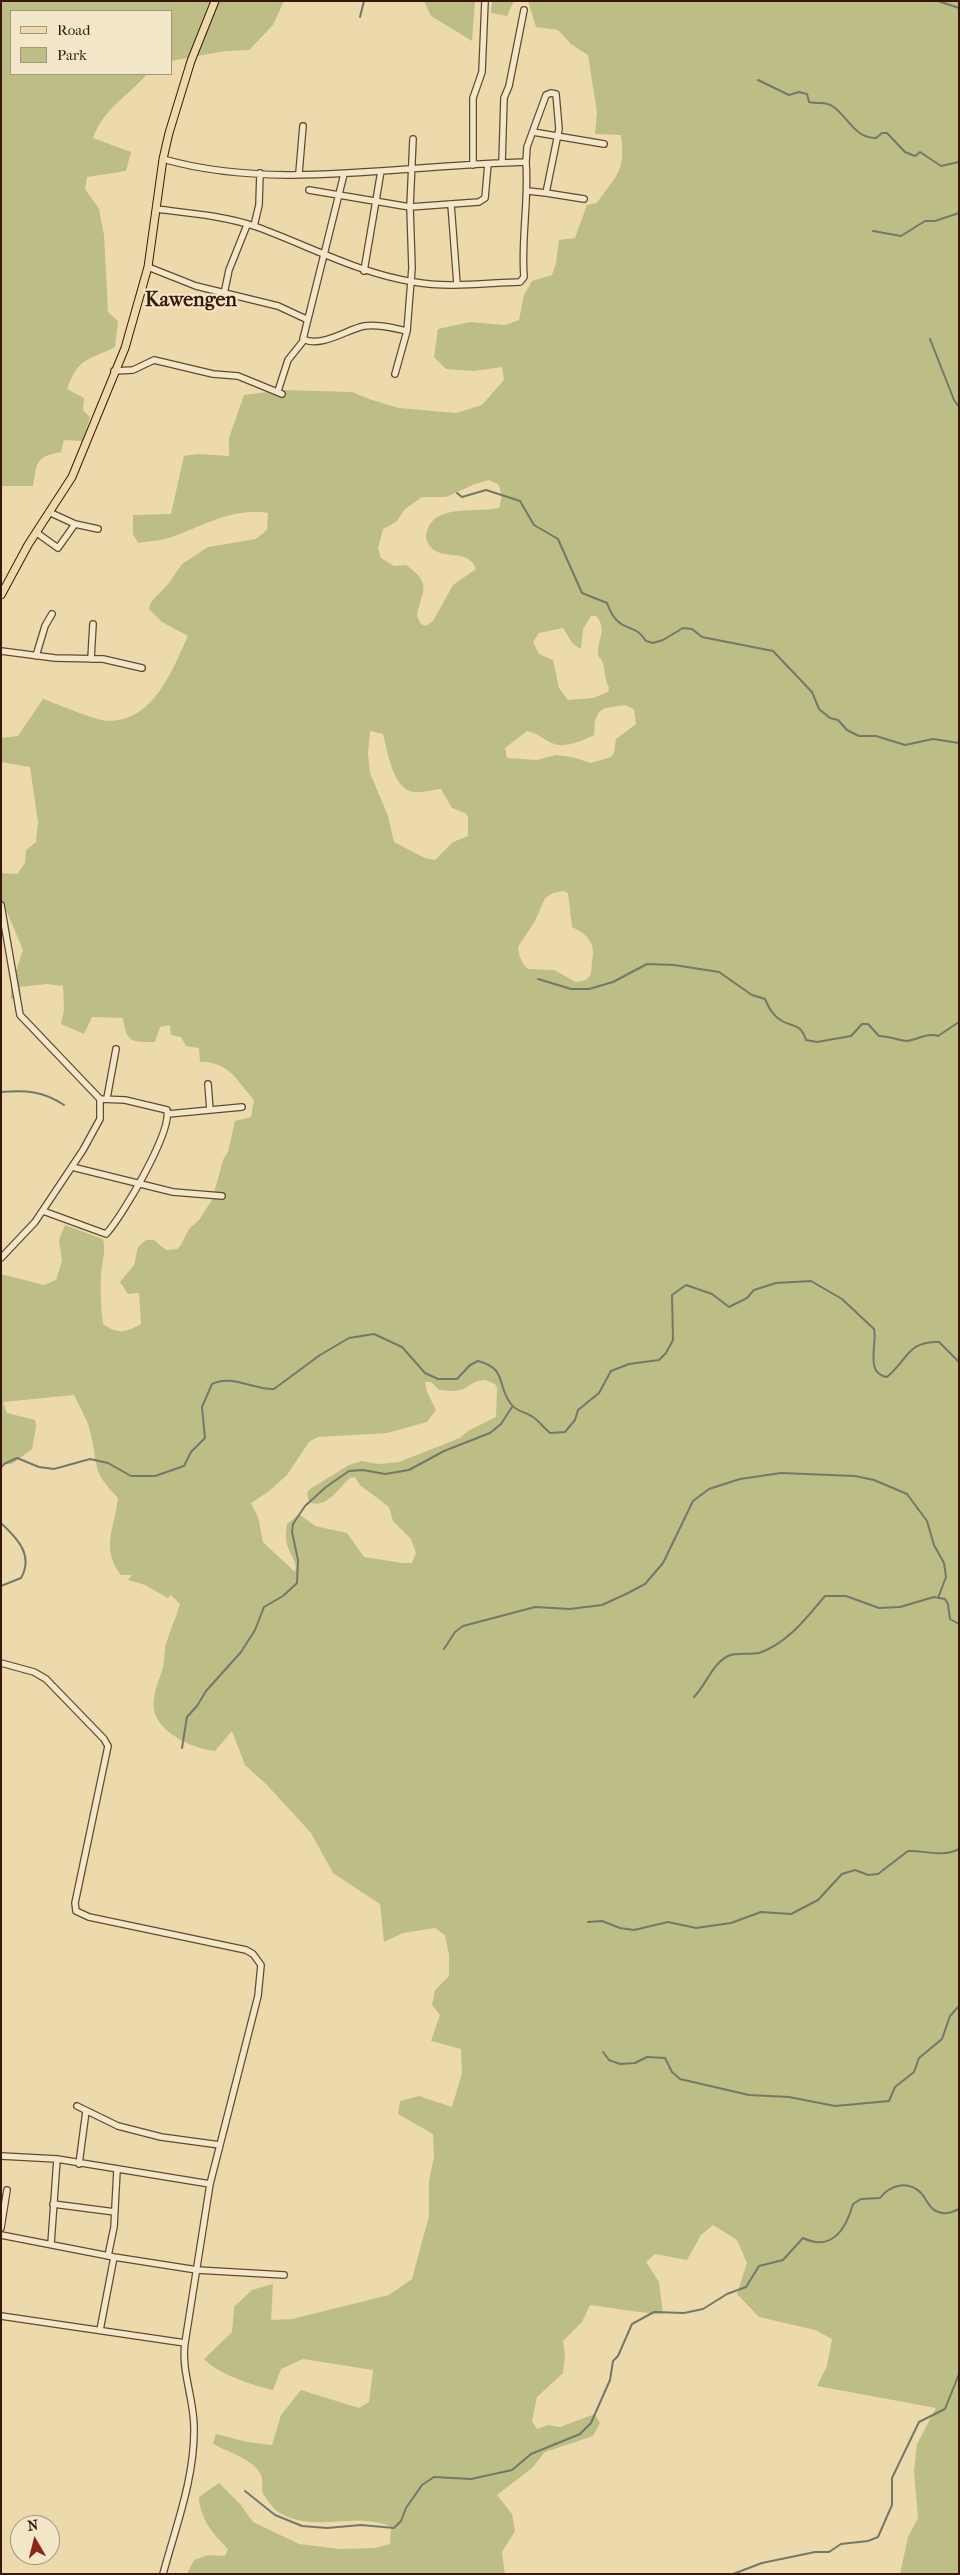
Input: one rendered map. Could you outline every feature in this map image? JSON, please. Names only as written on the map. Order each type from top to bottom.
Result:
[{"type":"main road","points":[[1,595],[72,477],[87,445],[114,370],[125,348],[148,267],[163,159],[191,61],[215,1]]},
{"type":"street","points":[[472,165],[473,98],[482,72],[485,1]]},
{"type":"street","points":[[502,163],[504,98],[510,86],[524,10]]},
{"type":"street","points":[[156,209],[199,214],[254,226],[364,270],[411,282],[457,284],[520,282],[523,280],[523,231],[528,190],[527,147],[546,95],[551,93],[556,94],[558,137],[546,193]]},
{"type":"street","points":[[299,174],[304,126]]},
{"type":"street","points":[[533,132],[604,144]]},
{"type":"street","points":[[395,374],[407,331],[411,282],[410,169],[412,139]]},
{"type":"street","points":[[163,159],[196,168],[227,173],[299,174],[344,174],[526,162]]},
{"type":"street","points":[[309,190],[410,207],[484,200],[488,164]]},
{"type":"street","points":[[364,270],[381,171]]},
{"type":"street","points":[[254,226],[259,205],[260,173]]},
{"type":"street","points":[[114,370],[133,370],[154,360],[213,374],[238,376],[280,392],[288,360],[304,340],[306,319],[344,174]]},
{"type":"street","points":[[528,190],[584,199]]},
{"type":"street","points":[[452,204],[457,284]]},
{"type":"street","points":[[224,294],[229,270],[247,225]]},
{"type":"street","points":[[148,267],[196,286],[278,306],[306,319]]},
{"type":"street","points":[[304,340],[328,338],[365,326],[387,326],[407,331]]},
{"type":"street","points":[[51,513],[75,524],[98,530]]},
{"type":"street","points":[[37,533],[58,548],[75,524]]},
{"type":"street","points":[[36,656],[45,626],[52,614]]},
{"type":"street","points":[[91,659],[93,624]]},
{"type":"street","points":[[1,651],[36,656],[91,659],[142,668]]},
{"type":"street","points":[[1,905],[20,1014],[104,1098],[165,1109],[168,1114]]},
{"type":"street","points":[[1,1258],[43,1211],[97,1126],[116,1049]]},
{"type":"street","points":[[208,1084],[210,1110]]},
{"type":"street","points":[[168,1114],[242,1107]]},
{"type":"street","points":[[43,1211],[106,1234],[140,1183],[155,1151],[168,1114]]},
{"type":"street","points":[[72,1167],[194,1195],[222,1196]]},
{"type":"street","points":[[1,1663],[34,1672],[46,1678],[106,1742],[108,1750],[75,1903],[76,1911],[89,1917],[246,1950],[254,1954],[261,1965],[258,1996],[210,2184],[184,2359],[194,2425],[193,2462],[163,2574]]},
{"type":"street","points":[[77,2106],[118,2126],[180,2140],[220,2145]]},
{"type":"street","points":[[79,2164],[86,2111]]},
{"type":"street","points":[[1,2156],[57,2159],[210,2184]]},
{"type":"street","points":[[52,2244],[57,2159]]},
{"type":"street","points":[[100,2330],[111,2257],[117,2170]]},
{"type":"street","points":[[1,2228],[7,2190]]},
{"type":"street","points":[[53,2204],[115,2212]]},
{"type":"street","points":[[1,2235],[111,2257],[197,2270],[284,2275]]},
{"type":"street","points":[[1,2316],[185,2343]]},
{"type":"green space","points":[[1,1],[284,1],[273,25],[249,50],[225,51],[172,61],[172,10],[10,10],[10,75],[146,75],[110,110],[93,138],[131,152],[126,171],[87,177],[85,189],[99,209],[104,235],[108,312],[118,321],[115,347],[80,365],[71,378],[67,389],[84,398],[83,410],[90,417],[83,441],[64,440],[61,452],[42,459],[37,466],[33,486],[1,486]]},
{"type":"green space","points":[[424,1],[475,1],[472,41],[431,16]]},
{"type":"green space","points":[[492,1],[514,1],[507,16],[491,13]]},
{"type":"green space","points":[[528,1],[959,1],[959,2574],[900,2574],[908,2537],[918,2518],[914,2471],[917,2444],[936,2408],[817,2386],[827,2366],[832,2339],[815,2330],[759,2317],[737,2294],[747,2263],[737,2240],[713,2225],[701,2235],[687,2260],[655,2254],[646,2262],[659,2282],[663,2314],[590,2305],[582,2322],[563,2341],[565,2355],[563,2373],[537,2397],[532,2421],[537,2429],[548,2425],[560,2427],[595,2414],[600,2423],[593,2436],[545,2452],[532,2468],[497,2495],[512,2514],[515,2531],[502,2552],[505,2574],[187,2574],[194,2560],[208,2555],[225,2556],[228,2549],[208,2526],[200,2505],[199,2497],[219,2483],[240,2504],[253,2522],[299,2544],[340,2549],[374,2548],[390,2544],[391,2527],[377,2523],[363,2521],[305,2521],[291,2518],[278,2512],[268,2502],[263,2493],[262,2477],[258,2470],[247,2460],[213,2444],[216,2434],[247,2442],[272,2445],[281,2415],[301,2390],[359,2408],[369,2402],[373,2370],[303,2359],[281,2369],[273,2390],[226,2374],[204,2359],[232,2332],[234,2307],[252,2290],[273,2284],[271,2320],[292,2319],[389,2295],[412,2279],[429,2216],[429,2180],[434,2157],[433,2134],[398,2114],[400,2101],[419,2096],[452,2107],[462,2073],[461,2049],[431,2041],[440,2015],[432,2005],[435,1990],[449,1976],[449,1955],[445,1935],[435,1928],[403,1933],[384,1942],[380,1904],[333,1873],[311,1833],[267,1785],[245,1765],[232,1731],[215,1751],[199,1748],[181,1740],[166,1730],[160,1723],[154,1710],[155,1691],[164,1664],[166,1644],[180,1604],[171,1595],[168,1598],[145,1585],[128,1580],[132,1575],[121,1575],[115,1565],[111,1556],[110,1537],[118,1498],[99,1473],[89,1426],[74,1395],[3,1402],[7,1413],[35,1420],[36,1427],[32,1449],[12,1464],[1,1464],[1,1274],[44,1285],[56,1280],[62,1261],[59,1240],[65,1225],[103,1239],[101,1306],[103,1324],[117,1331],[126,1331],[141,1324],[139,1293],[128,1294],[120,1282],[134,1265],[138,1247],[146,1240],[154,1240],[166,1250],[177,1249],[181,1245],[189,1229],[199,1220],[212,1200],[223,1160],[228,1152],[235,1121],[251,1117],[254,1100],[237,1079],[225,1069],[218,1065],[200,1062],[199,1048],[186,1046],[181,1037],[171,1035],[170,1025],[160,1027],[155,1042],[140,1042],[128,1037],[123,1018],[92,1017],[84,1034],[61,1024],[64,1010],[63,986],[47,984],[20,987],[21,1000],[11,999],[11,986],[23,950],[7,912],[1,912],[1,873],[17,874],[25,863],[26,850],[36,842],[38,822],[30,767],[1,762],[1,738],[18,736],[43,699],[86,715],[109,721],[125,718],[138,712],[150,703],[160,691],[188,636],[162,622],[149,609],[151,602],[169,583],[182,564],[208,547],[256,539],[267,530],[268,513],[255,512],[231,515],[168,538],[138,543],[133,534],[133,515],[171,514],[184,456],[197,454],[229,456],[229,438],[244,395],[283,390],[352,392],[399,408],[456,413],[482,405],[504,380],[502,367],[474,371],[446,369],[434,357],[438,329],[470,322],[505,325],[519,320],[524,295],[532,281],[552,275],[556,263],[559,240],[575,238],[587,205],[597,203],[618,172],[622,157],[621,135],[595,134],[597,112],[588,55],[571,44],[558,30],[536,27]],"holes":[[[489,480],[498,484],[501,496],[499,508],[449,512],[433,520],[428,528],[426,539],[432,549],[445,554],[466,558],[472,562],[476,569],[453,585],[433,621],[426,626],[421,624],[417,616],[424,588],[423,583],[420,577],[406,565],[394,566],[381,558],[378,549],[383,529],[396,522],[405,509],[422,497],[446,497]],[[591,616],[596,616],[602,630],[598,654],[603,664],[609,688],[608,692],[593,698],[568,700],[559,688],[553,660],[539,654],[533,642],[539,633],[563,628],[573,644],[581,649],[583,629]],[[625,705],[634,709],[636,724],[616,739],[614,753],[611,757],[591,763],[572,757],[556,755],[537,760],[507,758],[505,748],[527,731],[557,745],[579,742],[594,735],[595,721],[599,712],[605,708]],[[370,731],[383,734],[392,768],[400,784],[413,792],[441,789],[452,808],[465,813],[468,817],[468,836],[453,842],[435,860],[425,858],[394,842],[388,816],[370,773],[368,753]],[[563,891],[568,893],[572,927],[582,933],[592,944],[591,971],[590,976],[586,980],[576,982],[554,970],[528,969],[522,962],[518,947],[535,921],[545,898],[553,893]],[[485,1380],[495,1384],[497,1388],[496,1417],[468,1431],[460,1438],[399,1462],[379,1464],[362,1461],[349,1465],[310,1489],[307,1493],[309,1502],[321,1503],[332,1496],[350,1478],[355,1477],[360,1485],[389,1507],[393,1521],[411,1539],[416,1553],[412,1563],[364,1557],[347,1533],[315,1526],[299,1514],[287,1524],[286,1532],[287,1545],[296,1568],[295,1572],[263,1542],[258,1517],[251,1503],[268,1492],[287,1475],[309,1442],[318,1437],[387,1433],[427,1422],[436,1410],[427,1392],[425,1382],[431,1382],[439,1390],[452,1391],[462,1389]]]},
{"type":"waterway","points":[[360,17],[364,1]]},
{"type":"waterway","points":[[938,1],[959,8]]},
{"type":"waterway","points":[[758,80],[789,95],[799,92],[807,94],[809,102],[825,103],[832,106],[863,135],[876,138],[882,133],[887,133],[905,152],[915,156],[920,152],[941,166],[959,162]]},
{"type":"waterway","points":[[873,231],[901,236],[925,221],[935,221],[959,213]]},
{"type":"waterway","points":[[930,339],[954,400],[959,407]]},
{"type":"waterway","points":[[457,493],[462,497],[486,490],[520,501],[534,525],[558,539],[582,593],[607,603],[616,620],[636,631],[646,641],[653,643],[663,640],[683,628],[692,629],[702,637],[773,651],[812,692],[819,709],[830,718],[838,720],[847,730],[859,736],[876,736],[905,745],[933,739],[959,743]]},
{"type":"waterway","points":[[538,979],[571,989],[589,989],[613,982],[647,964],[674,965],[719,972],[752,995],[765,999],[776,1017],[799,1028],[806,1040],[817,1042],[851,1036],[862,1024],[868,1024],[879,1036],[907,1041],[926,1036],[938,1036],[959,1022]]},
{"type":"waterway","points":[[1,1092],[34,1092],[64,1105]]},
{"type":"waterway","points":[[1,1468],[4,1464],[17,1458],[39,1467],[54,1469],[90,1459],[108,1463],[131,1476],[155,1476],[184,1466],[191,1452],[205,1438],[202,1407],[212,1384],[220,1381],[235,1381],[266,1389],[274,1389],[320,1355],[349,1338],[374,1334],[402,1347],[425,1373],[438,1379],[457,1379],[470,1365],[478,1361],[487,1364],[498,1373],[507,1397],[514,1407],[533,1417],[550,1433],[565,1432],[575,1420],[578,1410],[599,1393],[611,1371],[629,1364],[659,1360],[666,1353],[673,1340],[672,1295],[686,1285],[712,1294],[729,1307],[747,1298],[754,1290],[776,1283],[811,1281],[842,1299],[874,1329],[873,1357],[876,1370],[880,1375],[887,1377],[914,1348],[928,1343],[939,1342],[959,1362]]},
{"type":"waterway","points":[[182,1748],[187,1717],[197,1706],[206,1691],[241,1652],[255,1630],[264,1607],[283,1596],[297,1583],[298,1560],[292,1532],[293,1524],[305,1506],[326,1487],[349,1471],[363,1470],[385,1474],[409,1470],[444,1451],[490,1433],[501,1424],[512,1407]]},
{"type":"waterway","points":[[444,1649],[455,1632],[463,1626],[535,1607],[570,1609],[602,1605],[628,1593],[645,1584],[663,1563],[693,1501],[709,1489],[740,1479],[781,1473],[855,1476],[874,1480],[907,1494],[927,1521],[934,1545],[944,1563],[946,1577],[938,1598]]},
{"type":"waterway","points":[[1,1523],[18,1541],[25,1554],[26,1562],[21,1578],[1,1586]]},
{"type":"waterway","points":[[694,1697],[713,1669],[722,1660],[735,1654],[759,1653],[779,1643],[796,1629],[825,1596],[846,1596],[879,1608],[900,1607],[934,1597],[945,1599],[948,1604],[950,1619],[959,1624]]},
{"type":"waterway","points":[[588,1922],[602,1921],[620,1928],[634,1930],[668,1922],[696,1928],[731,1923],[761,1912],[791,1914],[818,1900],[842,1874],[855,1870],[868,1875],[878,1874],[908,1851],[946,1853],[959,1849]]},
{"type":"waterway","points":[[603,2052],[609,2060],[620,2064],[635,2063],[647,2057],[665,2058],[672,2072],[680,2079],[749,2095],[789,2097],[835,2106],[889,2101],[895,2087],[914,2072],[919,2058],[942,2039],[950,2016],[959,2006]]},
{"type":"waterway","points":[[245,2491],[275,2515],[302,2526],[327,2528],[361,2525],[394,2528],[401,2521],[406,2508],[422,2485],[434,2477],[471,2479],[512,2470],[531,2454],[580,2434],[591,2423],[610,2380],[613,2361],[618,2356],[632,2324],[654,2312],[684,2313],[703,2309],[727,2294],[746,2287],[759,2266],[783,2260],[803,2238],[813,2242],[830,2240],[842,2229],[853,2204],[861,2199],[880,2198],[894,2187],[911,2186],[923,2195],[931,2208],[939,2212],[948,2213],[959,2209]]},
{"type":"waterway","points":[[733,2574],[762,2563],[815,2552],[829,2552],[841,2544],[868,2541],[878,2537],[892,2505],[892,2478],[919,2422],[945,2409],[959,2374]]},
{"type":"district","name":"Kawengen","points":[[191,301]]}]
